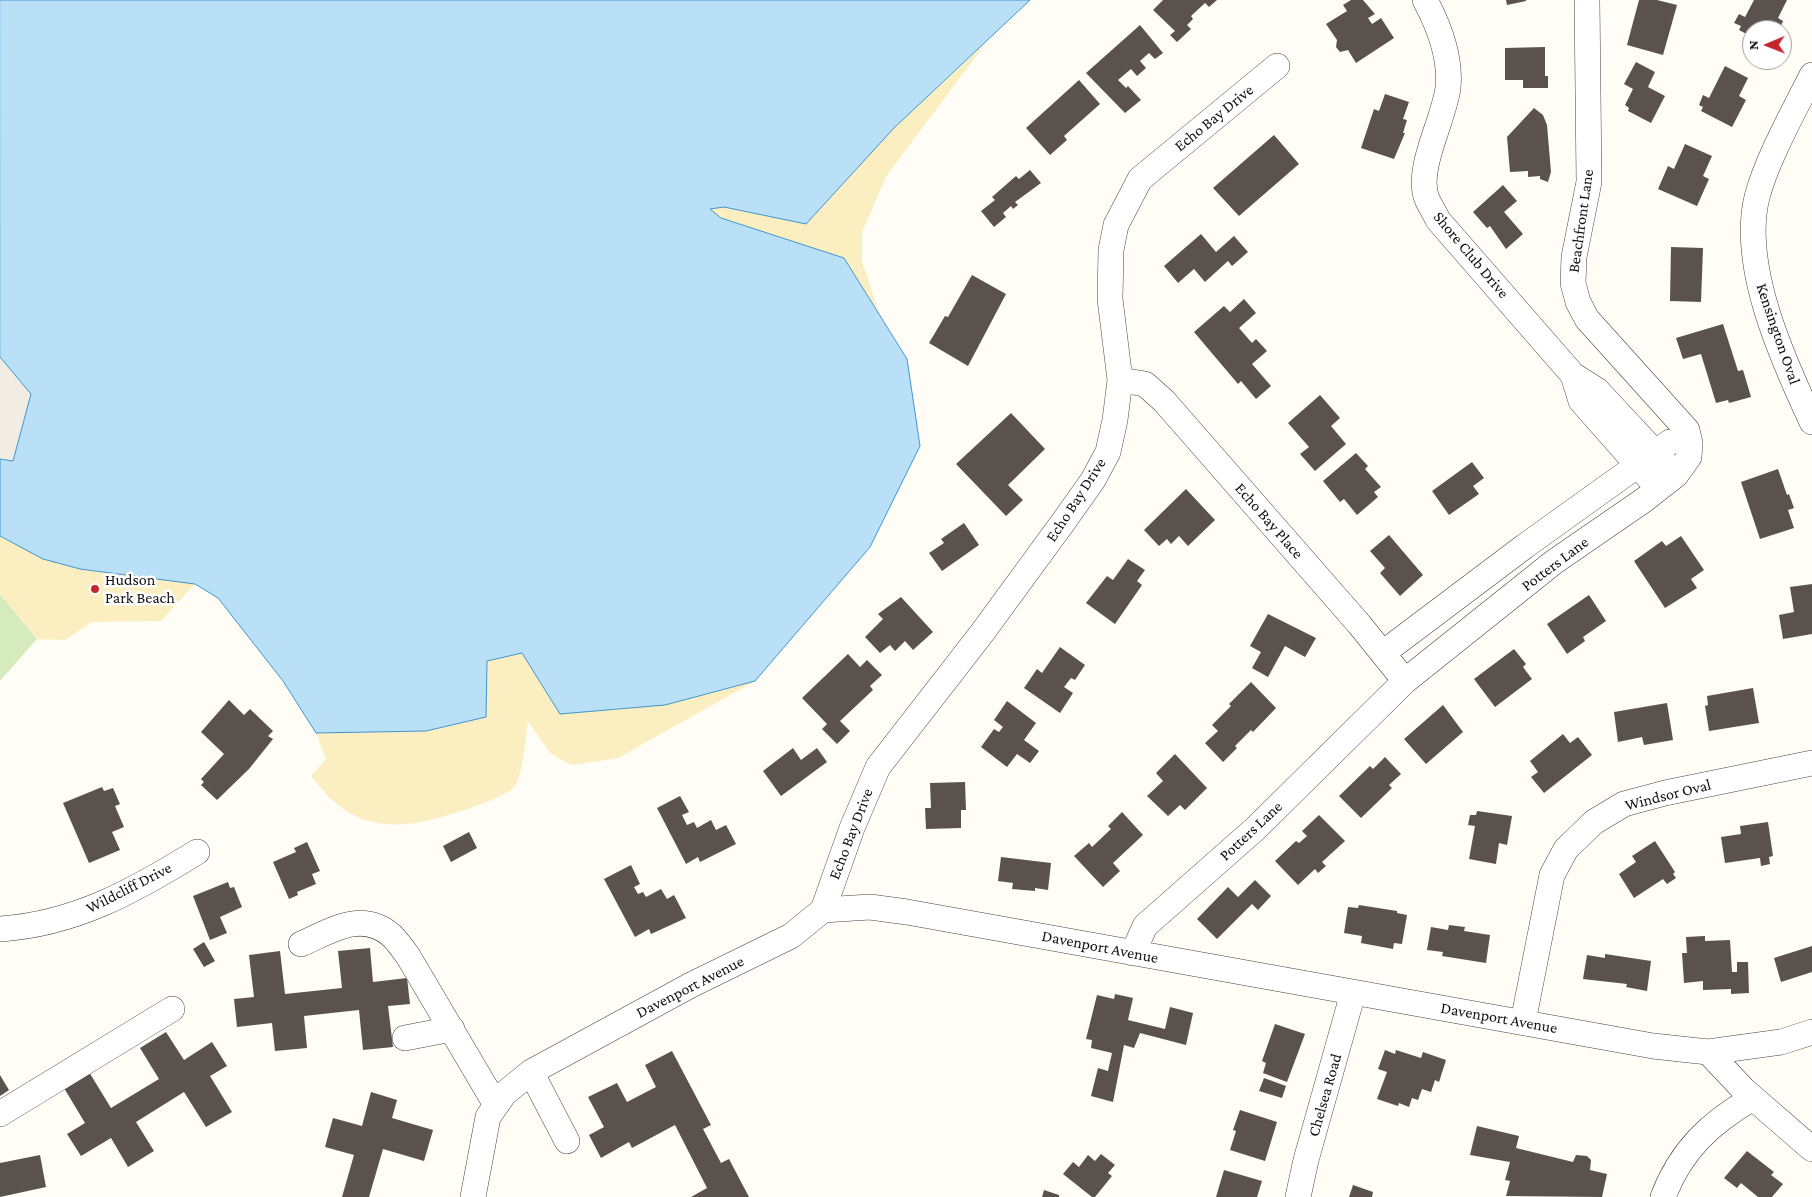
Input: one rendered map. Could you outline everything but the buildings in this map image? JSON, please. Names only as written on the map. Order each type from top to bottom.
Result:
[{"type":"street","name":"Shore Club Drive","points":[[1425,0],[1436,20],[1444,50],[1448,87],[1424,179],[1427,198],[1438,220],[1573,375],[1597,390],[1648,460],[1667,482]]},
{"type":"street","name":"Beachfront Lane","points":[[1587,0],[1589,182],[1574,257],[1573,283],[1578,302],[1587,319],[1687,430]]},
{"type":"street","name":"Echo Bay Drive","points":[[823,910],[852,828],[878,767],[982,633],[1093,480],[1108,452],[1115,420],[1120,380],[1110,299],[1111,250],[1116,225],[1140,179],[1277,66]]},
{"type":"street","name":"Kensington Oval","points":[[1812,75],[1780,141],[1758,195],[1753,224],[1765,304],[1793,381],[1812,422]]},
{"type":"street","name":"Echo Bay Place","points":[[1120,380],[1146,384],[1164,400],[1405,680]]},
{"type":"street","name":"Potters Lane","points":[[1133,954],[1145,926],[1256,829],[1405,680],[1554,562],[1667,482],[1690,457],[1690,443],[1687,430],[1648,460],[1524,546],[1383,653]]},
{"type":"street","name":"Windsor Oval","points":[[1523,1022],[1552,875],[1566,849],[1594,822],[1624,804],[1812,763]]},
{"type":"street","name":"Wildcliff Drive","points":[[0,928],[32,927],[99,906],[150,881],[197,852]]},
{"type":"street","name":"Davenport Avenue","points":[[473,1197],[481,1145],[488,1117],[504,1094],[531,1072],[691,985],[791,936],[823,910],[870,907],[1112,948],[1133,954],[1653,1046],[1708,1052],[1782,1042],[1812,1032]]},
{"type":"street","points":[[301,944],[350,922],[369,924],[390,935],[408,956],[496,1105]]},
{"type":"street","name":"Chelsea Road","points":[[1298,1197],[1306,1160],[1354,993]]},
{"type":"street","points":[[0,1114],[172,1009]]},
{"type":"street","points":[[405,1038],[452,1029]]},
{"type":"street","points":[[1708,1052],[1753,1098],[1812,1149]]},
{"type":"street","points":[[531,1072],[567,1141]]},
{"type":"street","points":[[1662,1197],[1672,1174],[1685,1153],[1735,1109],[1753,1098]]},
{"type":"green space","points":[[0,594],[37,639],[0,681]]},
{"type":"sand","points":[[986,43],[887,175],[862,232],[862,261],[880,316],[844,258],[721,218],[710,208],[724,207],[894,128]]},
{"type":"sand","name":"Hudson Park Beach","points":[[0,536],[43,559],[80,569],[195,584],[161,621],[92,622],[65,640],[37,639],[0,594]]},
{"type":"sand","points":[[522,653],[561,714],[665,705],[755,681],[618,758],[571,765],[550,753],[528,721],[520,775],[513,788],[484,803],[417,823],[384,824],[368,821],[352,814],[333,801],[311,776],[326,759],[316,733],[426,731],[487,661]]},
{"type":"shaded area","points":[[0,357],[31,394],[13,461],[0,459]]},
{"type":"water","points":[[0,0],[1030,0],[894,128],[806,224],[724,207],[710,209],[721,218],[844,258],[907,359],[920,446],[870,547],[755,681],[665,705],[560,714],[522,653],[487,661],[486,717],[426,731],[316,733],[283,681],[218,598],[195,584],[80,569],[43,559],[0,536],[0,459],[13,461],[31,394],[0,357]]},
{"type":"place","name":"Hudson Park Beach","points":[[95,589]]}]
